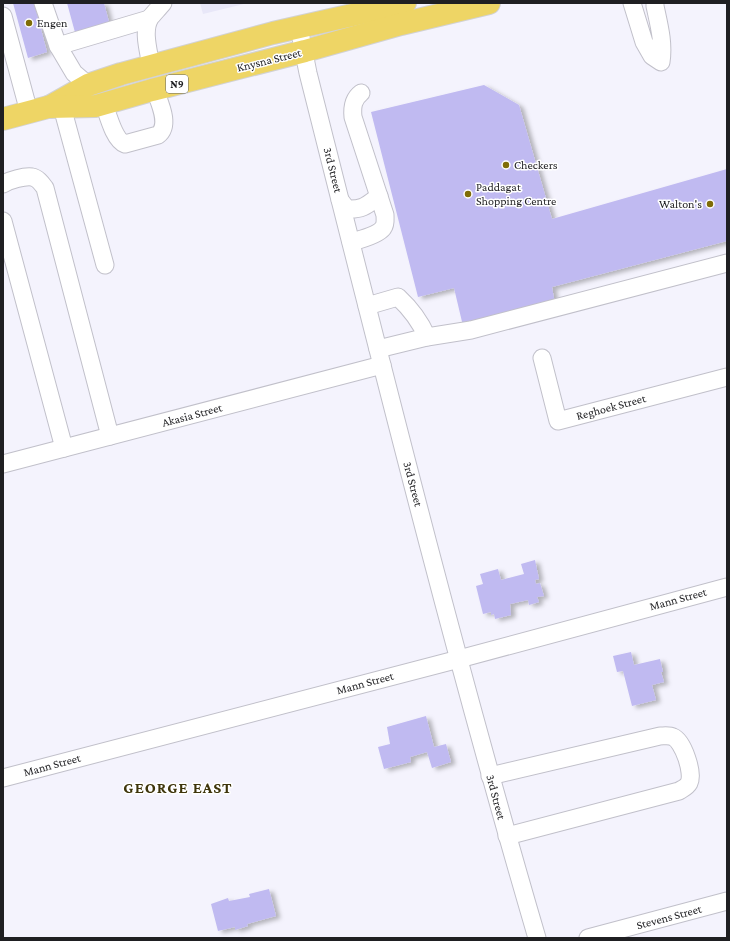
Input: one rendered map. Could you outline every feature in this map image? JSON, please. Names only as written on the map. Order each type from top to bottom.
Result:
[{"type":"highway","name":"Knysna Street","points":[[46,109],[88,85],[151,66],[273,33],[405,3]]},
{"type":"highway","name":"Knysna Street","points":[[3,119],[46,109],[96,106],[394,26],[489,3]]},
{"type":"street","points":[[43,3],[58,46],[74,73],[88,85]]},
{"type":"street","points":[[151,66],[146,38],[147,27],[150,20],[163,3]]},
{"type":"street","points":[[632,3],[644,42],[652,56],[661,62],[663,51],[662,40],[655,3]]},
{"type":"street","points":[[3,16],[46,109],[105,265]]},
{"type":"street","points":[[58,46],[150,20]]},
{"type":"street","name":"3rd Street","points":[[300,28],[308,73],[380,357],[490,776],[537,938]]},
{"type":"street","points":[[104,104],[115,133],[121,142],[125,144],[158,135],[162,132],[164,123],[155,90]]},
{"type":"street","points":[[351,242],[381,231],[384,227],[385,215],[352,117],[352,107],[356,96],[361,93]]},
{"type":"street","points":[[3,184],[20,178],[32,177],[38,180],[45,188],[110,436]]},
{"type":"street","points":[[340,200],[347,209],[357,209],[365,206],[379,196]]},
{"type":"street","points":[[3,221],[64,448]]},
{"type":"street","name":"Akasia Street","points":[[3,464],[110,436],[380,357],[426,337],[471,330],[727,263]]},
{"type":"street","points":[[367,306],[398,297],[410,308],[423,328],[426,337]]},
{"type":"street","name":"Reghoek Street","points":[[542,358],[558,421],[727,377]]},
{"type":"street","name":"Mann Street","points":[[3,778],[459,659],[727,587]]},
{"type":"street","points":[[490,776],[660,736],[671,736],[675,738],[681,745],[687,758],[690,773],[689,782],[679,791],[507,836]]},
{"type":"street","name":"Stevens Street","points":[[588,938],[727,901]]},
{"type":"shaded area","points":[[200,3],[248,3],[203,14]]},
{"type":"building","points":[[13,3],[34,3],[47,52],[28,58]]},
{"type":"building","points":[[67,3],[104,3],[110,26],[76,36]]},
{"type":"building","name":"Paddagat Shopping Centre","points":[[484,85],[519,105],[552,219],[727,169],[727,241],[552,287],[555,304],[463,326],[454,288],[418,297],[371,112]]},
{"type":"building","points":[[535,560],[539,579],[535,580],[536,584],[540,583],[544,596],[537,597],[539,602],[529,605],[528,600],[510,604],[511,615],[495,619],[494,614],[491,615],[491,612],[483,614],[476,586],[483,584],[480,574],[498,569],[501,580],[524,574],[521,564]]},
{"type":"building","points":[[631,652],[634,665],[660,659],[663,672],[661,672],[664,682],[652,685],[656,700],[632,706],[623,671],[617,672],[613,656]]},
{"type":"building","points":[[426,716],[434,747],[446,744],[451,762],[432,768],[427,752],[410,757],[411,762],[384,769],[378,747],[390,744],[387,727]]},
{"type":"building","points":[[269,889],[276,916],[247,924],[248,926],[235,930],[235,927],[218,931],[211,904],[228,898],[229,901],[250,897],[249,894]]},
{"type":"place","name":"Engen","points":[[29,23]]},
{"type":"place","name":"Checkers","points":[[506,165]]},
{"type":"place","name":"Paddagat Shopping Centre","points":[[468,194]]},
{"type":"place","name":"Walton's","points":[[710,204]]},
{"type":"district","name":"GEORGE EAST","points":[[178,787]]}]
